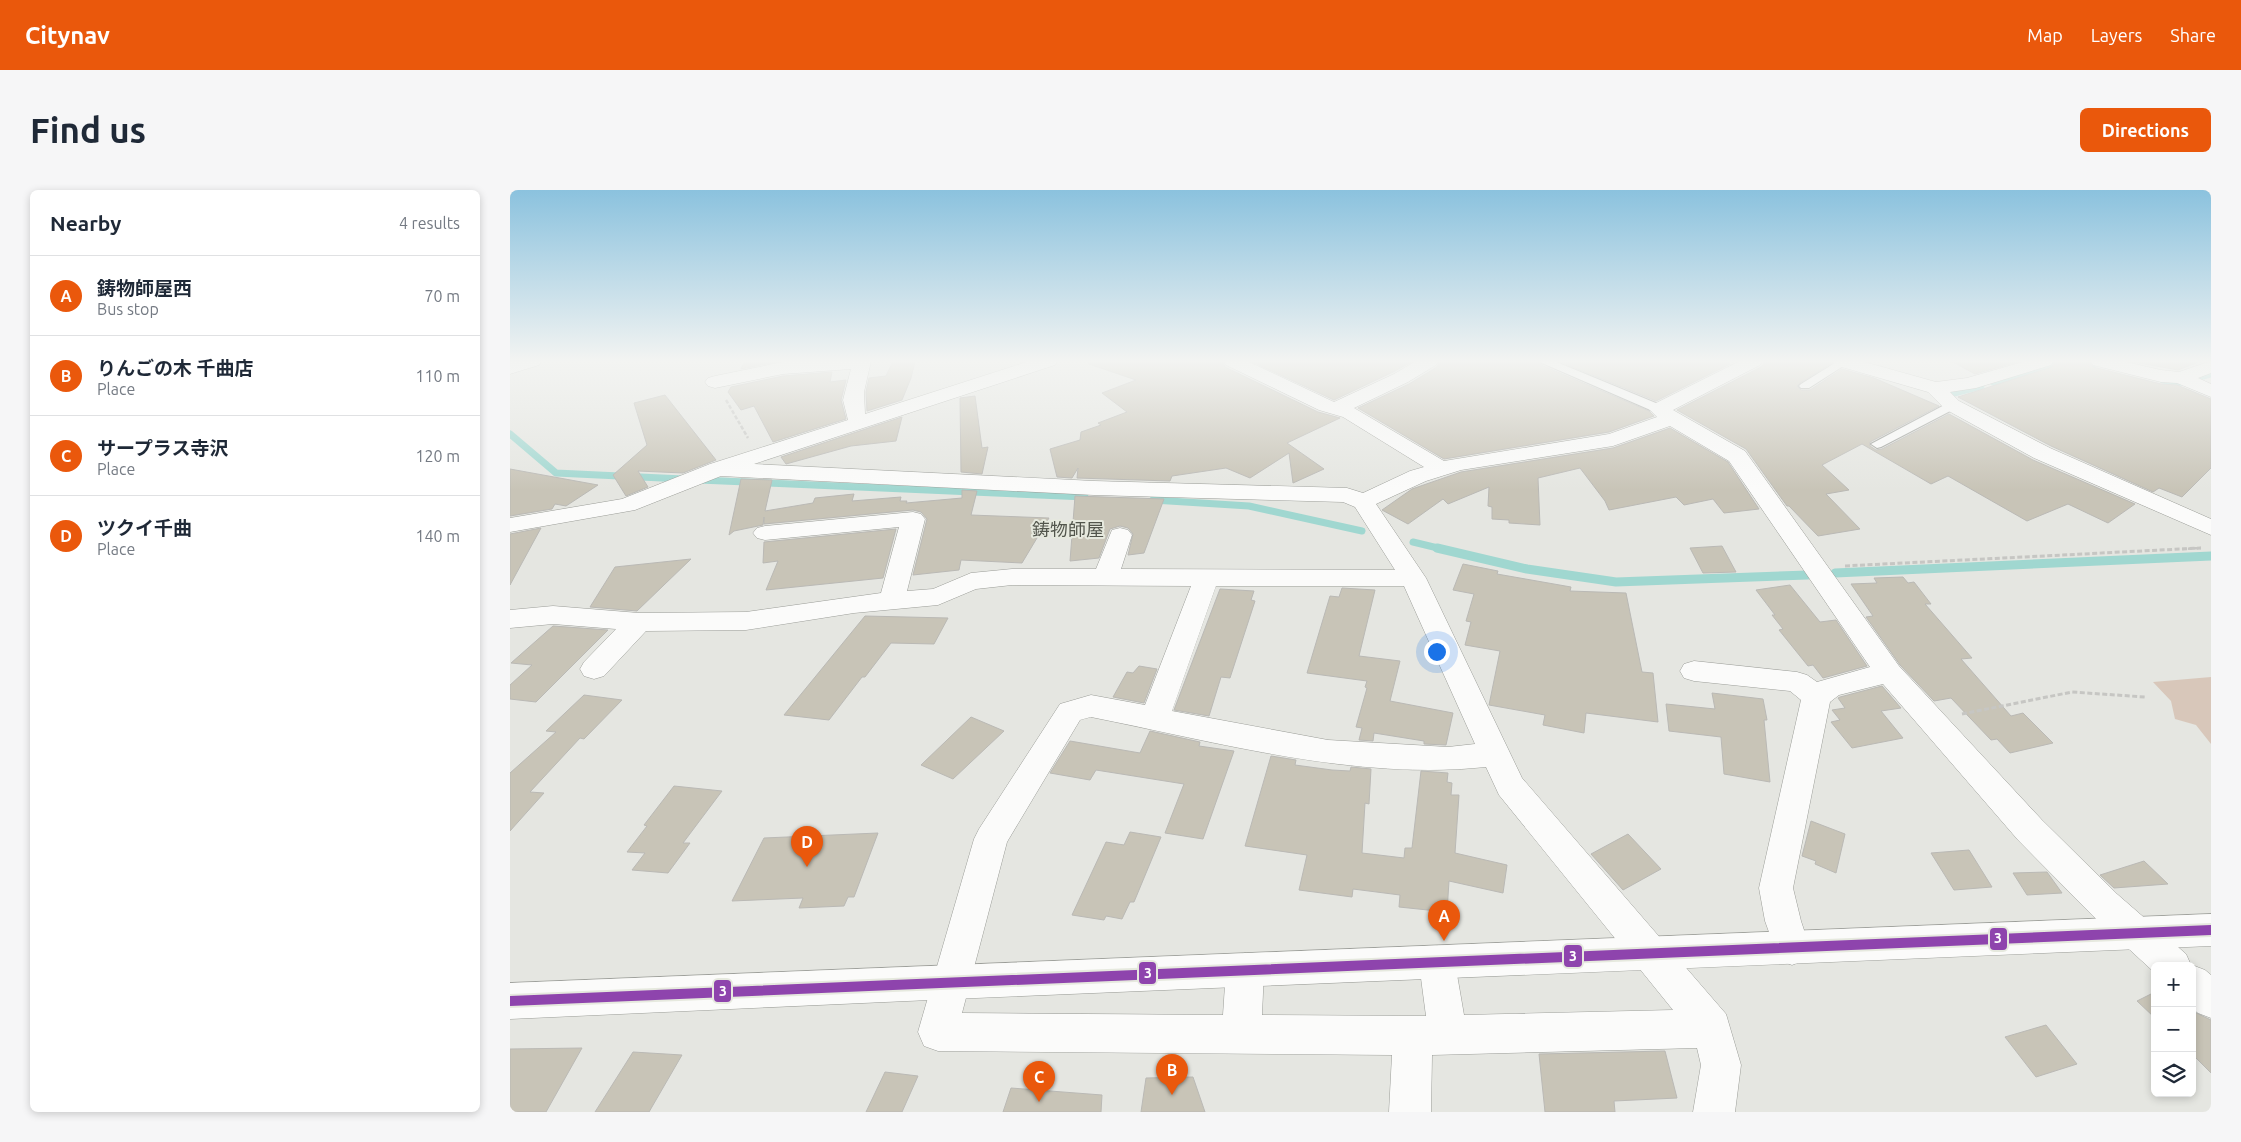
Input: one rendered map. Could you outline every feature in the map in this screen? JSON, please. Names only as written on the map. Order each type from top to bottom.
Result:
[{"type":"street","points":[[853,404],[853,413],[859,422]]},
{"type":"street","points":[[510,525],[627,505],[759,455],[915,404]]},
{"type":"street","points":[[1324,404],[1350,413],[1442,469]]},
{"type":"street","points":[[1335,409],[1346,404]]},
{"type":"street","points":[[1363,502],[1418,476],[1458,464],[1613,440],[1681,404]]},
{"type":"street","points":[[1952,405],[2042,453],[2211,528]]},
{"type":"street","points":[[1665,414],[1737,456],[1889,673],[1929,720],[2030,830],[2105,905],[2169,962]]},
{"type":"street","points":[[711,472],[1094,488],[1347,495],[1363,502],[1414,578],[1510,786],[1712,1028],[1721,1065],[1714,1112]]},
{"type":"street","points":[[765,533],[913,519],[892,600]]},
{"type":"street","points":[[1106,578],[1120,535]]},
{"type":"street","points":[[510,619],[553,615],[639,622],[746,621],[854,604],[938,597],[971,581],[1012,577],[1414,578]]},
{"type":"street","points":[[1155,718],[1206,578]]},
{"type":"street","points":[[594,669],[639,622]]},
{"type":"street","points":[[1694,672],[1797,682],[1817,696]]},
{"type":"street","points":[[1792,948],[1783,921],[1776,888],[1812,712],[1817,696],[1830,687],[1889,673]]},
{"type":"street","points":[[1495,754],[1448,759],[1328,752],[1091,706],[1070,712],[991,838],[938,1032],[1241,1036],[1430,1035],[1712,1028]]},
{"type":"street","points":[[510,1001],[952,981],[1436,963],[2211,930]]},
{"type":"street","points":[[1410,1112],[1430,1035],[1436,963]]},
{"type":"street","points":[[1241,1036],[1245,970]]},
{"type":"street","points":[[2196,987],[2211,1000]]},
{"type":"lane","points":[[1643,404],[1665,414]]},
{"type":"lane","points":[[1877,444],[1952,405]]},
{"type":"path","points":[[728,404],[759,455]]},
{"type":"path","points":[[1815,567],[2201,548]]},
{"type":"path","points":[[1929,720],[2072,692],[2145,697]]},
{"type":"shaded area","points":[[2211,677],[2211,744],[2196,725],[2175,719],[2171,701],[2153,682]]},
{"type":"building","points":[[634,404],[672,404],[716,460],[683,473],[638,471],[648,487],[626,496],[613,475],[647,445]]},
{"type":"building","points":[[737,404],[842,404],[846,419],[773,442],[754,406],[741,410]]},
{"type":"building","points":[[867,404],[889,404],[867,411]]},
{"type":"building","points":[[960,404],[976,404],[982,448],[988,447],[982,474],[961,472]]},
{"type":"building","points":[[1117,404],[1302,404],[1318,412],[1340,418],[1287,443],[1324,469],[1293,483],[1289,453],[1250,478],[1226,468],[1172,476],[1170,481],[1077,478],[1078,468],[1072,478],[1057,477],[1050,449],[1080,440],[1081,432],[1101,425],[1098,423],[1127,412]]},
{"type":"building","points":[[1366,404],[1633,404],[1649,411],[1654,416],[1609,432],[1444,459],[1358,408]]},
{"type":"building","points":[[1689,404],[1934,404],[1939,406],[1870,442],[1870,446],[1876,450],[1882,449],[1949,414],[2033,460],[2135,504],[2108,523],[2068,504],[2027,521],[1948,476],[1931,484],[1862,444],[1822,465],[1849,490],[1826,494],[1860,529],[1818,536],[1787,506],[1746,449],[1677,410]]},
{"type":"building","points":[[1971,404],[2211,404],[2211,468],[2182,497],[2159,488],[2153,492],[2051,446]]},
{"type":"building","points":[[902,417],[896,441],[851,446],[786,464],[781,457]]},
{"type":"building","points":[[1670,428],[1728,462],[1759,509],[1724,513],[1713,499],[1684,505],[1676,497],[1609,510],[1605,501],[1580,468],[1538,478],[1540,525],[1509,523],[1509,520],[1492,519],[1492,507],[1488,506],[1489,487],[1448,504],[1443,499],[1408,524],[1382,510],[1412,489],[1461,472],[1613,448]]},
{"type":"building","points":[[510,469],[598,485],[566,506],[555,504],[552,509],[510,516]]},
{"type":"building","points":[[741,479],[772,480],[765,511],[813,503],[815,498],[854,494],[852,501],[901,497],[900,501],[907,501],[906,503],[962,498],[962,490],[977,491],[971,515],[1049,518],[1022,563],[961,560],[959,570],[913,575],[927,519],[921,512],[913,510],[764,524],[764,517],[763,525],[734,531],[729,535]]},
{"type":"building","points":[[1075,496],[1164,499],[1144,553],[1128,555],[1133,534],[1128,528],[1120,526],[1110,529],[1099,558],[1070,561]]},
{"type":"building","points":[[541,528],[510,585],[510,534]]},
{"type":"building","points":[[896,529],[883,578],[766,590],[778,561],[763,563],[764,542]]},
{"type":"building","points":[[1722,546],[1736,572],[1703,573],[1690,548]]},
{"type":"building","points":[[691,559],[637,611],[590,607],[615,567]]},
{"type":"building","points":[[1463,564],[1498,571],[1497,574],[1571,587],[1570,591],[1626,593],[1642,672],[1653,673],[1658,722],[1586,713],[1584,733],[1543,725],[1545,715],[1489,705],[1500,651],[1465,645],[1471,622],[1466,621],[1474,594],[1453,590]]},
{"type":"building","points":[[1903,577],[1908,583],[1914,582],[1931,604],[1925,604],[1972,658],[1961,659],[2011,716],[2023,713],[2053,743],[2010,753],[1997,739],[1991,740],[1951,698],[1934,701],[1900,665],[1866,617],[1873,616],[1851,584],[1877,583],[1874,578]]},
{"type":"building","points":[[1790,585],[1820,622],[1836,620],[1867,666],[1823,678],[1813,665],[1808,666],[1779,630],[1783,629],[1756,590]]},
{"type":"building","points":[[1342,588],[1375,590],[1359,656],[1400,661],[1390,701],[1453,713],[1446,745],[1424,744],[1424,741],[1374,733],[1373,741],[1359,740],[1362,728],[1356,727],[1367,688],[1365,687],[1367,681],[1307,673],[1330,596],[1339,597]]},
{"type":"building","points":[[1220,589],[1254,591],[1251,600],[1255,601],[1230,678],[1221,677],[1209,716],[1174,710]]},
{"type":"building","points":[[865,616],[948,618],[934,644],[891,643],[829,720],[784,715]]},
{"type":"building","points":[[553,626],[608,630],[536,702],[510,699],[510,685],[532,665],[511,663]]},
{"type":"building","points":[[1139,666],[1157,669],[1144,703],[1113,697],[1127,672],[1133,673]]},
{"type":"building","points":[[1882,686],[1901,708],[1881,711],[1903,738],[1852,748],[1831,722],[1840,720],[1832,710],[1845,708],[1838,698],[1840,697]]},
{"type":"building","points":[[1712,693],[1763,699],[1767,720],[1764,720],[1770,782],[1724,774],[1721,737],[1669,731],[1666,704],[1715,709]]},
{"type":"building","points":[[584,695],[622,700],[584,739],[580,738],[530,792],[544,793],[510,831],[510,773],[556,732],[546,731]]},
{"type":"building","points":[[971,717],[1004,731],[953,779],[921,765]]},
{"type":"building","points":[[1150,731],[1200,742],[1199,746],[1234,751],[1203,839],[1165,833],[1184,784],[1096,770],[1090,780],[1050,773],[1070,741],[1140,753]]},
{"type":"building","points":[[1271,756],[1296,760],[1295,765],[1332,770],[1350,771],[1351,767],[1371,769],[1369,804],[1365,803],[1362,853],[1404,858],[1405,848],[1412,848],[1421,771],[1448,773],[1447,782],[1452,783],[1451,795],[1459,795],[1455,853],[1507,865],[1503,893],[1449,881],[1447,912],[1399,907],[1400,895],[1353,889],[1352,897],[1299,890],[1307,855],[1245,846]]},
{"type":"building","points":[[674,786],[722,791],[683,843],[690,843],[668,873],[632,870],[645,853],[627,852],[647,826],[644,825]]},
{"type":"building","points":[[1811,821],[1845,834],[1836,873],[1815,864],[1816,861],[1802,856]]},
{"type":"building","points":[[1130,832],[1161,837],[1134,902],[1130,902],[1122,919],[1106,916],[1104,920],[1072,915],[1106,842],[1124,845]]},
{"type":"building","points":[[878,833],[854,897],[848,897],[844,906],[799,908],[803,898],[732,901],[764,838]]},
{"type":"building","points":[[1628,834],[1661,869],[1623,890],[1591,854]]},
{"type":"building","points":[[1969,850],[1992,887],[1954,890],[1931,853]]},
{"type":"building","points":[[2144,861],[2168,884],[2114,888],[2100,875]]},
{"type":"building","points":[[2047,872],[2062,893],[2027,895],[2013,873]]},
{"type":"building","points":[[2151,994],[2151,1014],[2137,1001]]},
{"type":"building","points":[[2196,1013],[2211,1020],[2211,1073],[2196,1058]]},
{"type":"building","points":[[2046,1025],[2077,1064],[2036,1077],[2005,1037]]},
{"type":"building","points":[[582,1048],[546,1112],[510,1112],[510,1049]]},
{"type":"building","points":[[1665,1051],[1677,1098],[1614,1101],[1615,1112],[1545,1112],[1539,1054]]},
{"type":"building","points":[[633,1052],[682,1055],[649,1112],[595,1112]]},
{"type":"building","points":[[885,1072],[918,1076],[902,1112],[866,1112]]},
{"type":"building","points":[[1193,1077],[1205,1112],[1141,1112],[1146,1078]]},
{"type":"building","points":[[1011,1088],[1102,1095],[1101,1112],[1003,1112]]},
{"type":"waterway","points":[[510,434],[556,473],[683,479]]},
{"type":"waterway","points":[[699,480],[1085,497]]},
{"type":"waterway","points":[[1153,500],[1249,506],[1362,531]]},
{"type":"waterway","points":[[1413,542],[1442,549]]},
{"type":"waterway","points":[[1437,548],[1527,569],[1616,582],[1808,575]]},
{"type":"waterway","points":[[1835,573],[2211,556]]},
{"type":"transit line","name":"3","points":[[510,1001],[952,981],[2211,930]]},
{"type":"place","name":"ツクイ千曲","points":[[807,867]]},
{"type":"place","name":"鋳物師屋西","points":[[1444,941]]},
{"type":"place","name":"りんごの木 千曲店","points":[[1172,1095]]},
{"type":"place","name":"サープラス寺沢","points":[[1039,1102]]},
{"type":"district","name":"鋳物師屋","points":[[1068,530]]}]
